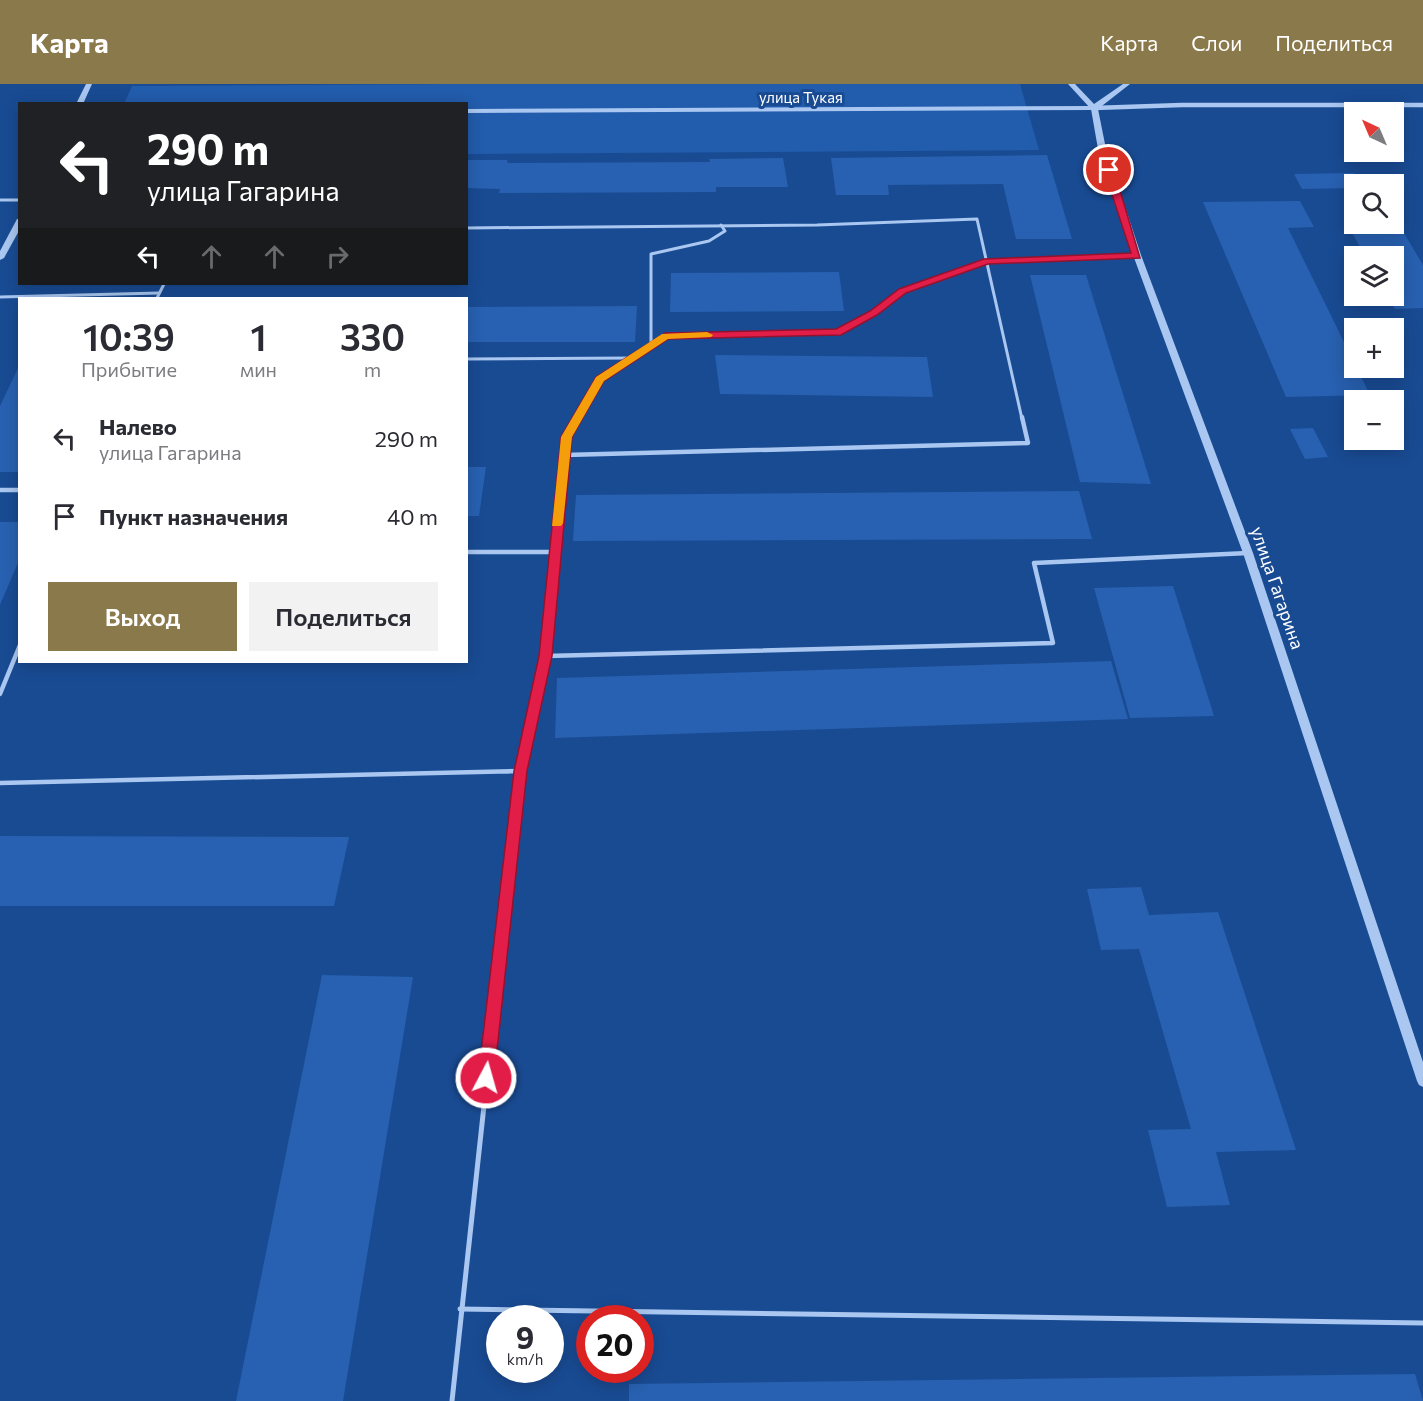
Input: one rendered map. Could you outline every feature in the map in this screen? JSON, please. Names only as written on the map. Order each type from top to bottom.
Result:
[{"type":"street","points":[[80,102],[89,84]]},
{"type":"street","points":[[1071,84],[1094,108],[1127,84]]},
{"type":"street","name":"улица Тукая","points":[[468,111],[1423,105]]},
{"type":"street","name":"улица Гагарина","points":[[1094,108],[1102,149],[1137,255],[1248,553],[1423,1081]]},
{"type":"street","points":[[0,258],[18,225]]},
{"type":"lane","points":[[0,200],[18,200]]},
{"type":"lane","points":[[468,228],[977,219],[1028,443],[565,455]]},
{"type":"lane","points":[[651,345],[651,254],[665,246],[700,244],[718,239],[725,231],[721,225]]},
{"type":"lane","points":[[452,1401],[460,1309],[520,771],[546,656],[566,437],[600,379],[665,336],[838,333],[873,313],[903,291],[987,261],[1137,255]]},
{"type":"lane","points":[[157,297],[163,285]]},
{"type":"lane","points":[[0,297],[159,293]]},
{"type":"lane","points":[[468,359],[632,358]]},
{"type":"lane","points":[[0,490],[18,490]]},
{"type":"lane","points":[[468,552],[554,552]]},
{"type":"lane","points":[[546,656],[1053,644],[1034,563],[1248,553]]},
{"type":"lane","points":[[0,694],[18,650]]},
{"type":"lane","points":[[0,783],[520,771]]},
{"type":"lane","points":[[460,1309],[1423,1323]]},
{"type":"shaded area","points":[[1020,84],[1039,150],[468,154],[468,102],[125,102],[132,86]]},
{"type":"building","points":[[1047,155],[1072,239],[1016,239],[1003,184],[888,185],[889,195],[836,195],[831,158]]},
{"type":"building","points":[[783,158],[788,187],[716,187],[716,192],[499,193],[500,189],[468,188],[468,160],[507,160],[508,163],[710,162],[709,159]]},
{"type":"building","points":[[1354,173],[1355,174],[1344,174],[1344,188],[1302,189],[1294,174]]},
{"type":"building","points":[[1300,201],[1314,227],[1288,228],[1344,342],[1344,378],[1362,378],[1368,390],[1344,390],[1344,396],[1286,397],[1203,202]]},
{"type":"building","points":[[1404,233],[1423,265],[1423,308],[1395,309],[1393,306],[1404,306],[1404,246],[1359,246],[1353,234]]},
{"type":"building","points":[[839,272],[844,311],[670,312],[671,273]]},
{"type":"building","points":[[1030,275],[1086,275],[1151,484],[1080,482]]},
{"type":"building","points":[[637,306],[635,342],[468,342],[468,307]]},
{"type":"building","points":[[715,355],[927,357],[933,397],[720,394]]},
{"type":"building","points":[[18,368],[18,472],[0,472],[0,406]]},
{"type":"building","points":[[1313,428],[1328,457],[1305,459],[1290,429]]},
{"type":"building","points":[[468,467],[486,467],[479,516],[468,516]]},
{"type":"building","points":[[1079,491],[1092,539],[573,541],[576,495]]},
{"type":"building","points":[[0,522],[18,522],[18,563],[0,605]]},
{"type":"building","points":[[1173,586],[1214,716],[1130,718],[1094,588]]},
{"type":"building","points":[[1111,661],[1128,719],[555,738],[557,678]]},
{"type":"building","points":[[0,836],[349,837],[334,906],[0,906]]},
{"type":"building","points":[[1141,887],[1149,915],[1218,912],[1296,1150],[1216,1152],[1230,1205],[1167,1207],[1148,1130],[1191,1129],[1139,949],[1101,950],[1087,889]]},
{"type":"building","points":[[322,975],[413,977],[343,1401],[236,1401]]},
{"type":"building","points":[[1415,1374],[1423,1401],[629,1401],[629,1384]]},
{"type":"slow traffic","points":[[557,523],[566,437],[600,379],[665,336],[707,335]]},
{"type":"route","points":[[486,1078],[520,771],[546,656],[566,437],[600,379],[665,336],[838,333],[873,313],[903,291],[987,261],[1137,255],[1109,170]]}]
